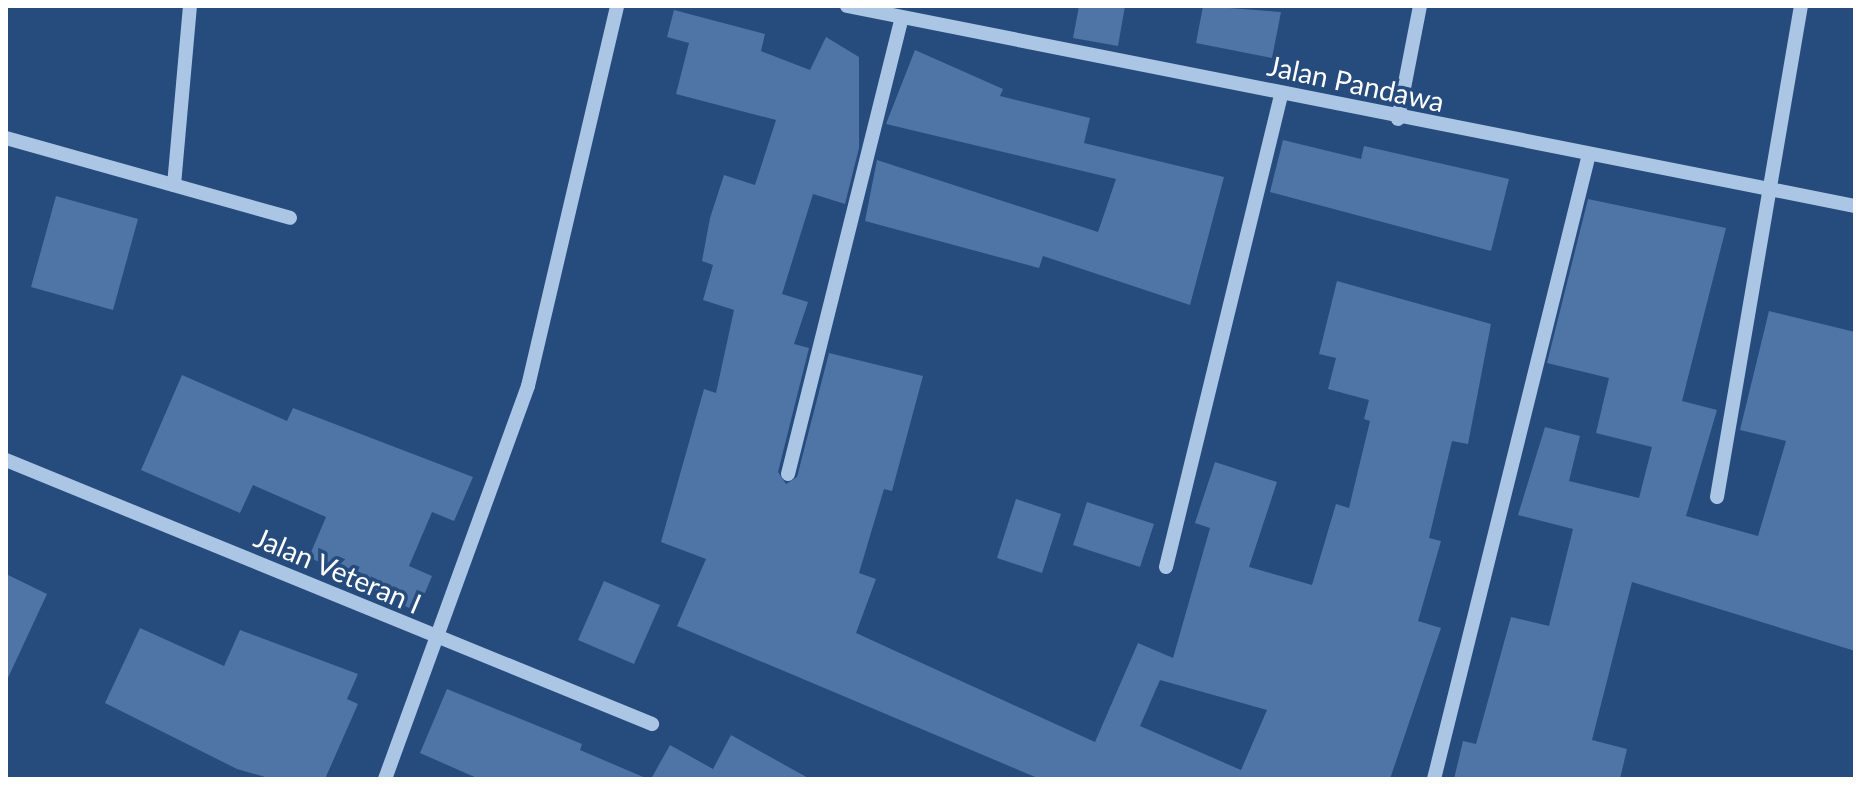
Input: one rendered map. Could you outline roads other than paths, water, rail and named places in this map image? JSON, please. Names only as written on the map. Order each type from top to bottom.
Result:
[{"type":"street","points":[[174,185],[190,6]]},
{"type":"street","points":[[385,779],[440,641],[528,386],[617,6]]},
{"type":"street","name":"Jalan Pandawa","points":[[847,6],[1588,158],[1855,206]]},
{"type":"street","points":[[1398,119],[1420,6]]},
{"type":"street","points":[[1717,497],[1774,191],[1801,6]]},
{"type":"street","points":[[788,474],[902,18]]},
{"type":"street","points":[[1166,567],[1281,94]]},
{"type":"street","points":[[6,138],[290,218]]},
{"type":"street","points":[[1434,779],[1588,158]]},
{"type":"street","name":"Jalan Veteran I","points":[[6,460],[440,641],[652,724]]}]
